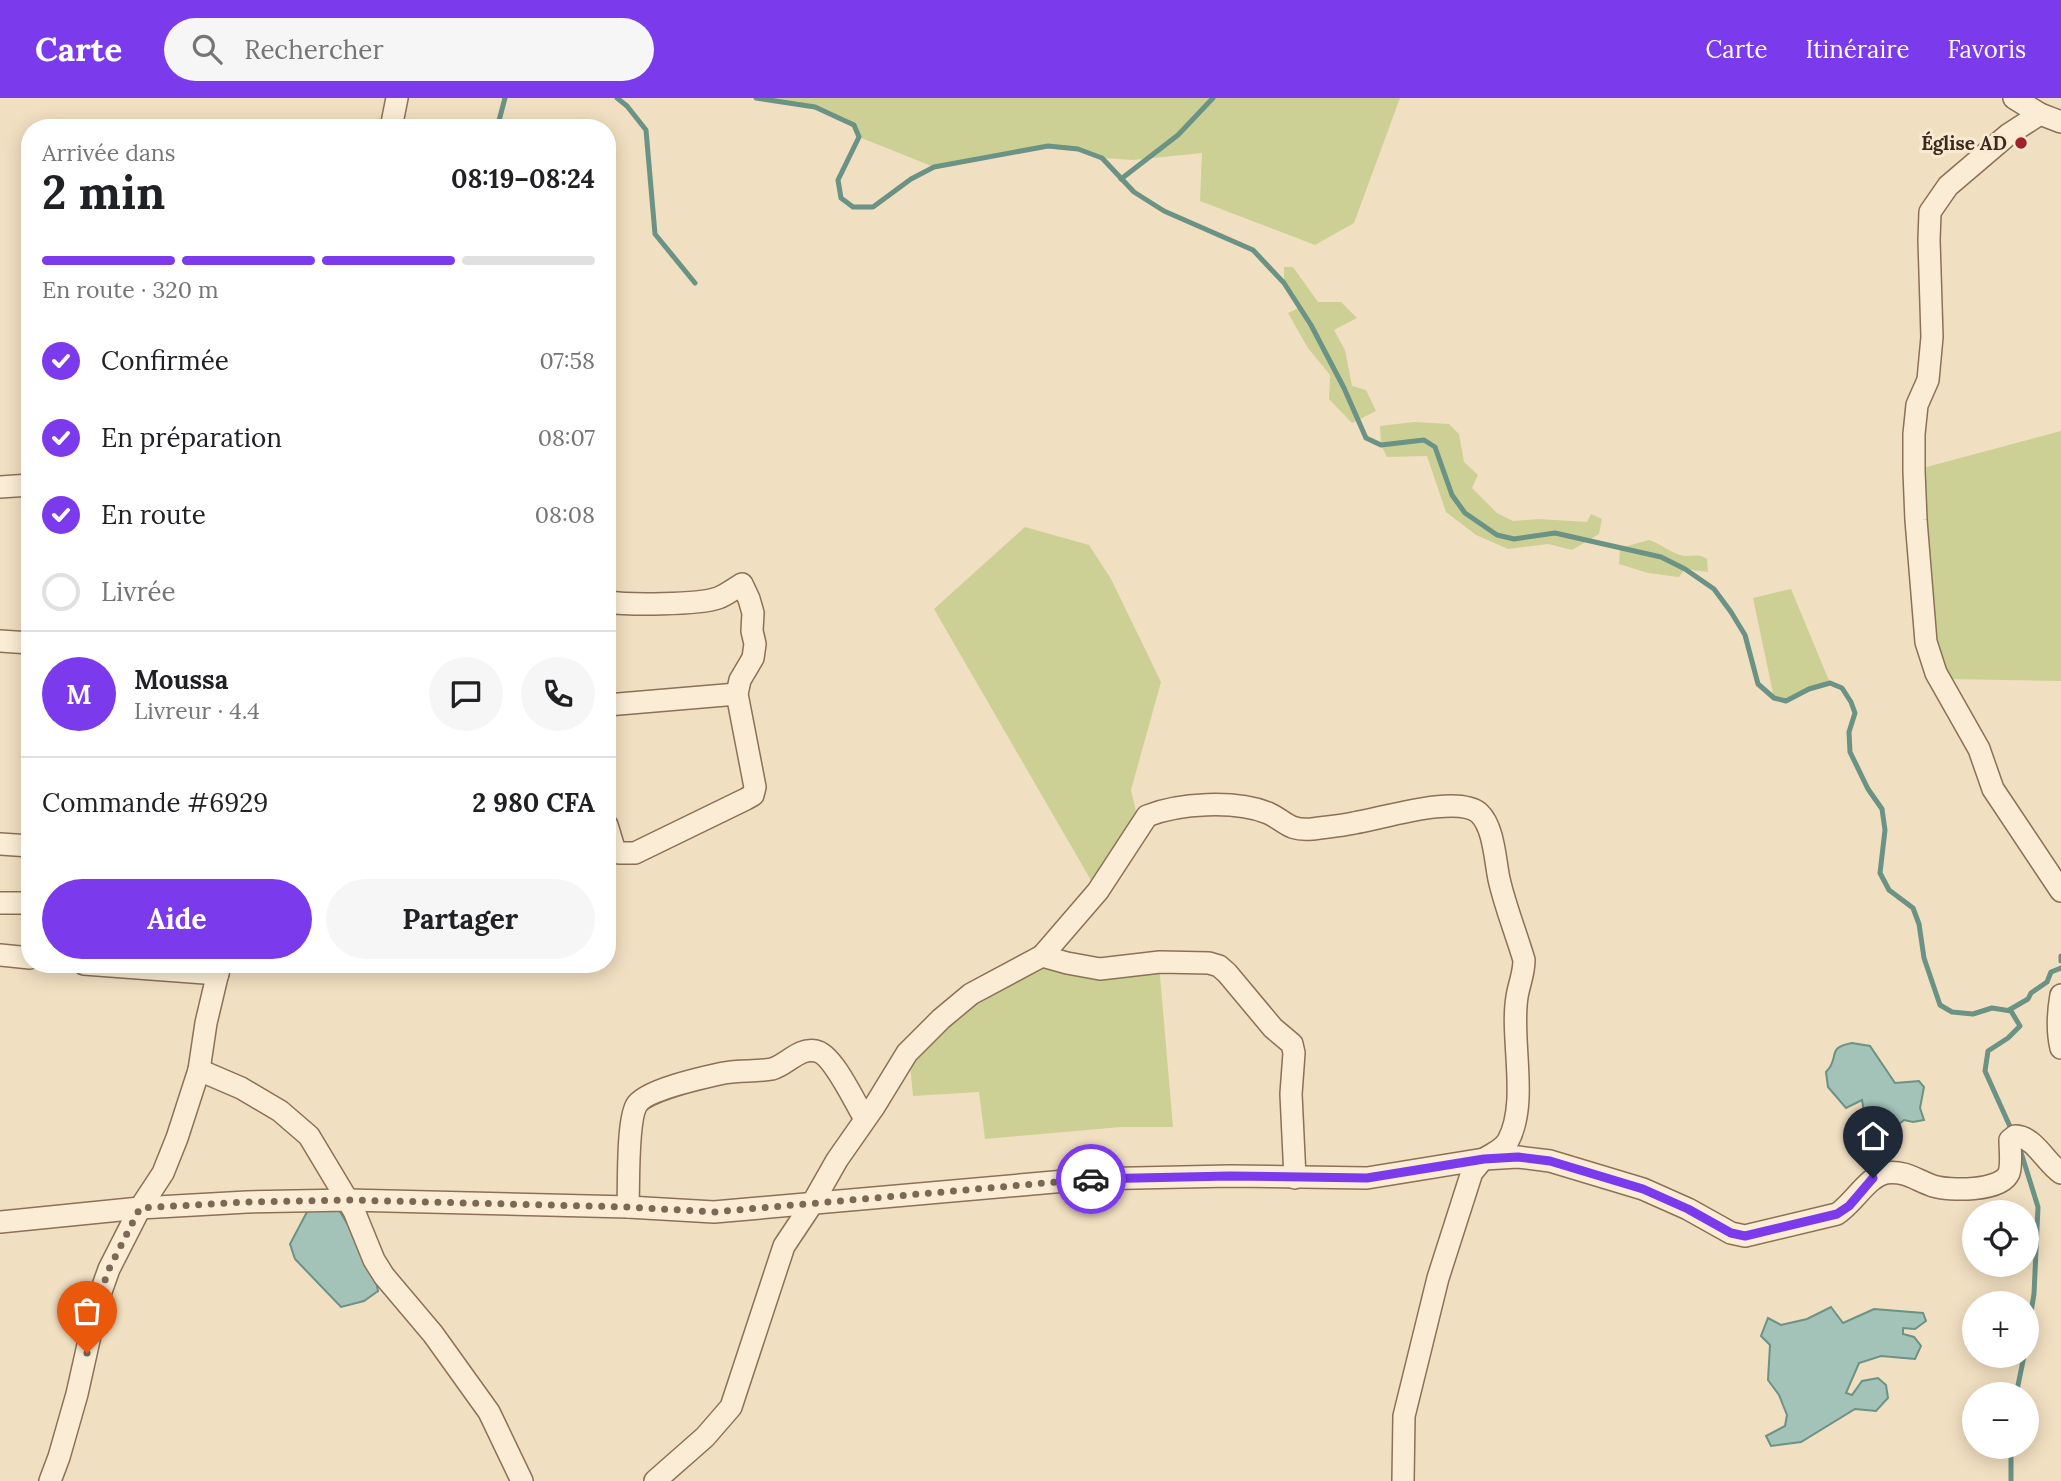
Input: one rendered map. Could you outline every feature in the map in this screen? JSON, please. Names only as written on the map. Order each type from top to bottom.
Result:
[{"type":"street","points":[[393,119],[397,98]]},
{"type":"street","points":[[2014,98],[2040,114],[2061,122]]},
{"type":"street","points":[[2040,114],[2009,134],[1948,186],[1930,212],[1932,337],[1928,380],[1917,405],[1914,471],[1926,642],[1936,673],[1979,749],[1993,789],[2061,891]]},
{"type":"street","points":[[0,487],[21,486]]},
{"type":"street","points":[[616,602],[709,600],[742,584],[750,599],[755,644],[753,658],[740,680],[737,694],[754,780],[753,794],[635,853],[619,853],[616,850]]},
{"type":"street","points":[[0,641],[21,642]]},
{"type":"street","points":[[616,704],[737,694]]},
{"type":"street","points":[[655,1481],[705,1437],[732,1407],[784,1246],[907,1053],[940,1019],[971,994],[1042,956],[1098,891],[1147,816],[1206,805],[1244,808],[1268,814],[1286,826],[1308,829],[1353,824],[1424,807],[1459,807],[1480,814],[1491,838],[1499,878],[1524,960],[1517,997],[1516,1111],[1508,1141],[1501,1150],[1484,1159],[1472,1172],[1438,1278],[1404,1416],[1403,1481]]},
{"type":"street","points":[[0,844],[21,845]]},
{"type":"street","points":[[0,903],[21,903]]},
{"type":"street","points":[[0,955],[21,957]]},
{"type":"street","points":[[1042,956],[1100,969],[1160,962],[1209,963],[1219,966],[1227,973],[1273,1028],[1292,1044],[1294,1053],[1291,1094],[1295,1178]]},
{"type":"street","points":[[50,1481],[76,1394],[98,1300],[109,1269],[140,1208],[163,1172],[177,1138],[199,1070],[206,1023],[218,973]]},
{"type":"street","points":[[2061,995],[2061,1048]]},
{"type":"street","points":[[628,1207],[631,1120],[637,1104],[644,1097],[663,1089],[727,1073],[775,1068],[795,1055],[817,1051],[826,1056],[835,1068],[865,1119]]},
{"type":"street","points":[[199,1070],[241,1088],[280,1111],[309,1136],[348,1200],[374,1260],[384,1276],[433,1334],[489,1412],[522,1481]]},
{"type":"street","points":[[0,1222],[140,1208],[348,1200],[628,1207],[714,1212],[1088,1179],[1230,1176],[1367,1178],[1484,1159],[1518,1157],[1550,1161],[1643,1189],[1688,1209],[1731,1233],[1745,1236],[1837,1214],[1849,1206],[1873,1178],[1886,1173],[1903,1173],[1934,1186],[1964,1189],[1992,1186],[2003,1180],[2009,1172],[2010,1140],[2015,1136],[2023,1136],[2061,1173]]},
{"type":"green space","points":[[756,98],[1400,98],[1354,223],[1315,245],[1200,201],[1202,153],[1133,160],[1102,158],[1078,149],[1048,146],[934,167],[859,137],[854,125],[815,107]]},
{"type":"green space","points":[[1284,267],[1293,267],[1318,302],[1341,302],[1357,318],[1334,330],[1345,350],[1352,386],[1366,390],[1376,411],[1352,423],[1329,399],[1330,375],[1308,348],[1288,313],[1300,307],[1284,283]]},
{"type":"green space","points":[[1414,422],[1449,424],[1459,434],[1464,462],[1478,475],[1472,488],[1497,513],[1513,521],[1539,519],[1587,522],[1591,514],[1602,519],[1599,534],[1572,550],[1548,544],[1508,549],[1476,535],[1446,512],[1427,456],[1387,457],[1381,445],[1380,426]]},
{"type":"green space","points":[[2061,431],[2061,681],[1946,679],[1931,657],[1919,469]]},
{"type":"green space","points":[[1025,527],[1089,545],[1111,579],[1161,682],[1131,790],[1138,820],[1096,889],[934,609]]},
{"type":"green space","points":[[1649,540],[1680,555],[1704,557],[1707,559],[1708,572],[1685,569],[1679,577],[1648,573],[1619,564],[1620,548]]},
{"type":"green space","points":[[1791,589],[1830,683],[1809,689],[1786,701],[1774,698],[1753,598]]},
{"type":"green space","points":[[1033,960],[1159,964],[1173,1127],[1121,1127],[985,1139],[979,1092],[913,1096],[909,1053]]},
{"type":"water","points":[[1852,1043],[1870,1046],[1895,1083],[1919,1081],[1924,1087],[1920,1108],[1924,1120],[1904,1120],[1875,1144],[1860,1144],[1866,1123],[1862,1100],[1846,1108],[1828,1087],[1826,1072],[1833,1062],[1836,1050]]},
{"type":"water","points":[[308,1210],[339,1210],[368,1260],[378,1291],[364,1301],[341,1307],[295,1259],[290,1244]]},
{"type":"water","points":[[1831,1307],[1843,1323],[1874,1309],[1923,1313],[1926,1321],[1915,1329],[1903,1328],[1903,1334],[1914,1337],[1921,1346],[1915,1359],[1881,1356],[1859,1363],[1846,1393],[1852,1395],[1862,1381],[1878,1378],[1886,1385],[1888,1398],[1876,1411],[1855,1409],[1801,1442],[1771,1446],[1766,1436],[1785,1426],[1787,1415],[1779,1395],[1768,1380],[1770,1345],[1761,1336],[1768,1318],[1781,1325],[1807,1319]]},
{"type":"waterway","points":[[499,119],[505,98]]},
{"type":"waterway","points":[[617,98],[646,130],[655,234],[695,283]]},
{"type":"waterway","points":[[756,98],[815,107],[854,125],[859,137],[838,180],[841,198],[853,207],[873,207],[911,179],[934,167],[1048,146],[1078,149],[1102,158],[1134,192],[1164,211],[1253,250],[1284,283],[1311,325],[1344,388],[1366,438],[1381,445],[1424,440],[1435,447],[1452,495],[1465,513],[1497,535],[1514,539],[1555,533],[1661,557],[1685,569],[1714,589],[1745,635],[1758,684],[1774,698],[1786,701],[1809,689],[1830,683],[1842,688],[1855,713],[1849,732],[1850,752],[1868,789],[1882,809],[1885,830],[1880,873],[1889,890],[1913,908],[1919,924],[1924,958],[1940,1005],[1952,1012],[1973,1014],[1992,1008],[2011,1011],[2020,1026],[1988,1051],[1985,1071],[2012,1131]]},
{"type":"waterway","points":[[1121,179],[1178,135],[1213,98]]},
{"type":"waterway","points":[[2061,956],[2061,961]]},
{"type":"waterway","points":[[2009,1010],[2028,999],[2031,993],[2047,982],[2051,972],[2061,968]]},
{"type":"waterway","points":[[2019,1146],[2038,1207],[2034,1291]]},
{"type":"waterway","points":[[2019,1382],[2022,1368]]},
{"type":"waterway","points":[[2011,1459],[2011,1481]]},
{"type":"way so far","points":[[87,1353],[98,1300],[109,1269],[140,1208],[348,1200],[628,1207],[714,1212],[1091,1179]]},
{"type":"place","name":"Église AD","points":[[2021,143]]},
{"type":"route","points":[[1091,1179],[1230,1176],[1367,1178],[1484,1159],[1518,1157],[1550,1161],[1643,1189],[1688,1209],[1731,1233],[1745,1236],[1837,1214],[1849,1206],[1873,1178]]}]
